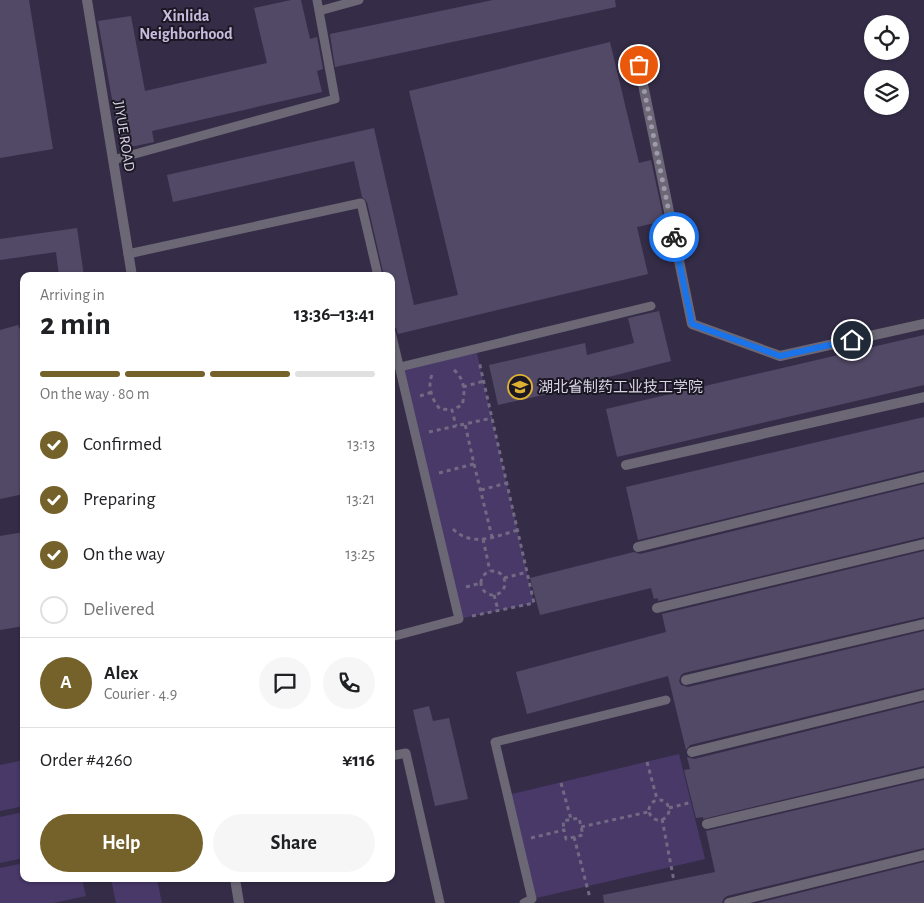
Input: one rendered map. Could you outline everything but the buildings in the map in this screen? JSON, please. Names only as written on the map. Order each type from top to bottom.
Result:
[{"type":"street","name":"JIYUE ROAD","points":[[87,0],[131,272]]},
{"type":"street","points":[[639,65],[692,324],[780,356],[924,324]]},
{"type":"street","points":[[626,465],[924,397]]},
{"type":"street","points":[[638,547],[924,477]]},
{"type":"street","points":[[657,608],[924,544]]},
{"type":"street","points":[[686,680],[924,624]]},
{"type":"street","points":[[692,752],[924,695]]},
{"type":"street","points":[[707,824],[924,773]]},
{"type":"street","points":[[728,903],[924,855]]},
{"type":"street","points":[[236,882],[239,903]]},
{"type":"lane","points":[[113,160],[335,99],[317,0]]},
{"type":"lane","points":[[319,11],[359,0]]},
{"type":"lane","points":[[128,254],[360,203],[377,272]]},
{"type":"lane","points":[[400,367],[651,306]]},
{"type":"lane","points":[[395,348],[459,619],[395,636]]},
{"type":"lane","points":[[524,903],[532,899],[495,742],[666,700]]},
{"type":"lane","points":[[395,755],[406,753],[440,903]]},
{"type":"path","points":[[459,619],[534,603],[476,349]]},
{"type":"path","points":[[436,373],[431,376],[430,384],[434,402],[440,409],[452,410],[462,405],[465,396],[461,377],[455,370],[448,369]]},
{"type":"path","points":[[463,387],[484,381]]},
{"type":"path","points":[[452,410],[456,426]]},
{"type":"path","points":[[416,435],[492,418]]},
{"type":"path","points":[[465,424],[492,537]]},
{"type":"path","points":[[440,482],[438,473],[474,464]]},
{"type":"path","points":[[481,490],[507,483]]},
{"type":"path","points":[[451,524],[454,530],[469,540],[483,539],[518,530]]},
{"type":"path","points":[[483,539],[490,571]]},
{"type":"path","points":[[490,571],[498,572],[504,578],[505,585],[503,589],[494,595],[483,591],[480,584],[483,576],[490,571]]},
{"type":"path","points":[[504,578],[527,572]]},
{"type":"path","points":[[494,595],[498,610]]},
{"type":"path","points":[[647,762],[657,800]]},
{"type":"path","points":[[561,783],[571,819]]},
{"type":"path","points":[[648,812],[651,802],[657,800],[663,800],[669,808]]},
{"type":"path","points":[[669,808],[692,802]]},
{"type":"path","points":[[648,812],[655,819],[662,819],[667,815],[669,808]]},
{"type":"path","points":[[581,827],[648,812]]},
{"type":"path","points":[[579,818],[581,827],[583,835],[566,839],[563,821],[579,818]]},
{"type":"path","points":[[662,819],[674,881]]},
{"type":"path","points":[[519,841],[564,830]]},
{"type":"path","points":[[574,836],[590,898]]},
{"type":"shaded area","points":[[476,349],[534,603],[459,619],[400,367]]},
{"type":"shaded area","points":[[679,754],[705,859],[532,899],[508,795]]},
{"type":"shaded area","points":[[20,761],[20,807],[0,811],[0,765]]},
{"type":"shaded area","points":[[20,813],[20,859],[0,863],[0,817]]},
{"type":"shaded area","points":[[20,864],[20,882],[83,882],[86,896],[53,903],[0,903],[0,868]]},
{"type":"shaded area","points":[[112,882],[158,882],[162,903],[116,903]]},
{"type":"way so far","points":[[639,65],[674,237]]},
{"type":"place","name":"湖北省制药工业技工学院","points":[[520,387]]},
{"type":"district","name":"Xinlida Neighborhood","points":[[186,25]]},
{"type":"route","points":[[674,237],[692,324],[780,356],[852,340]]}]
